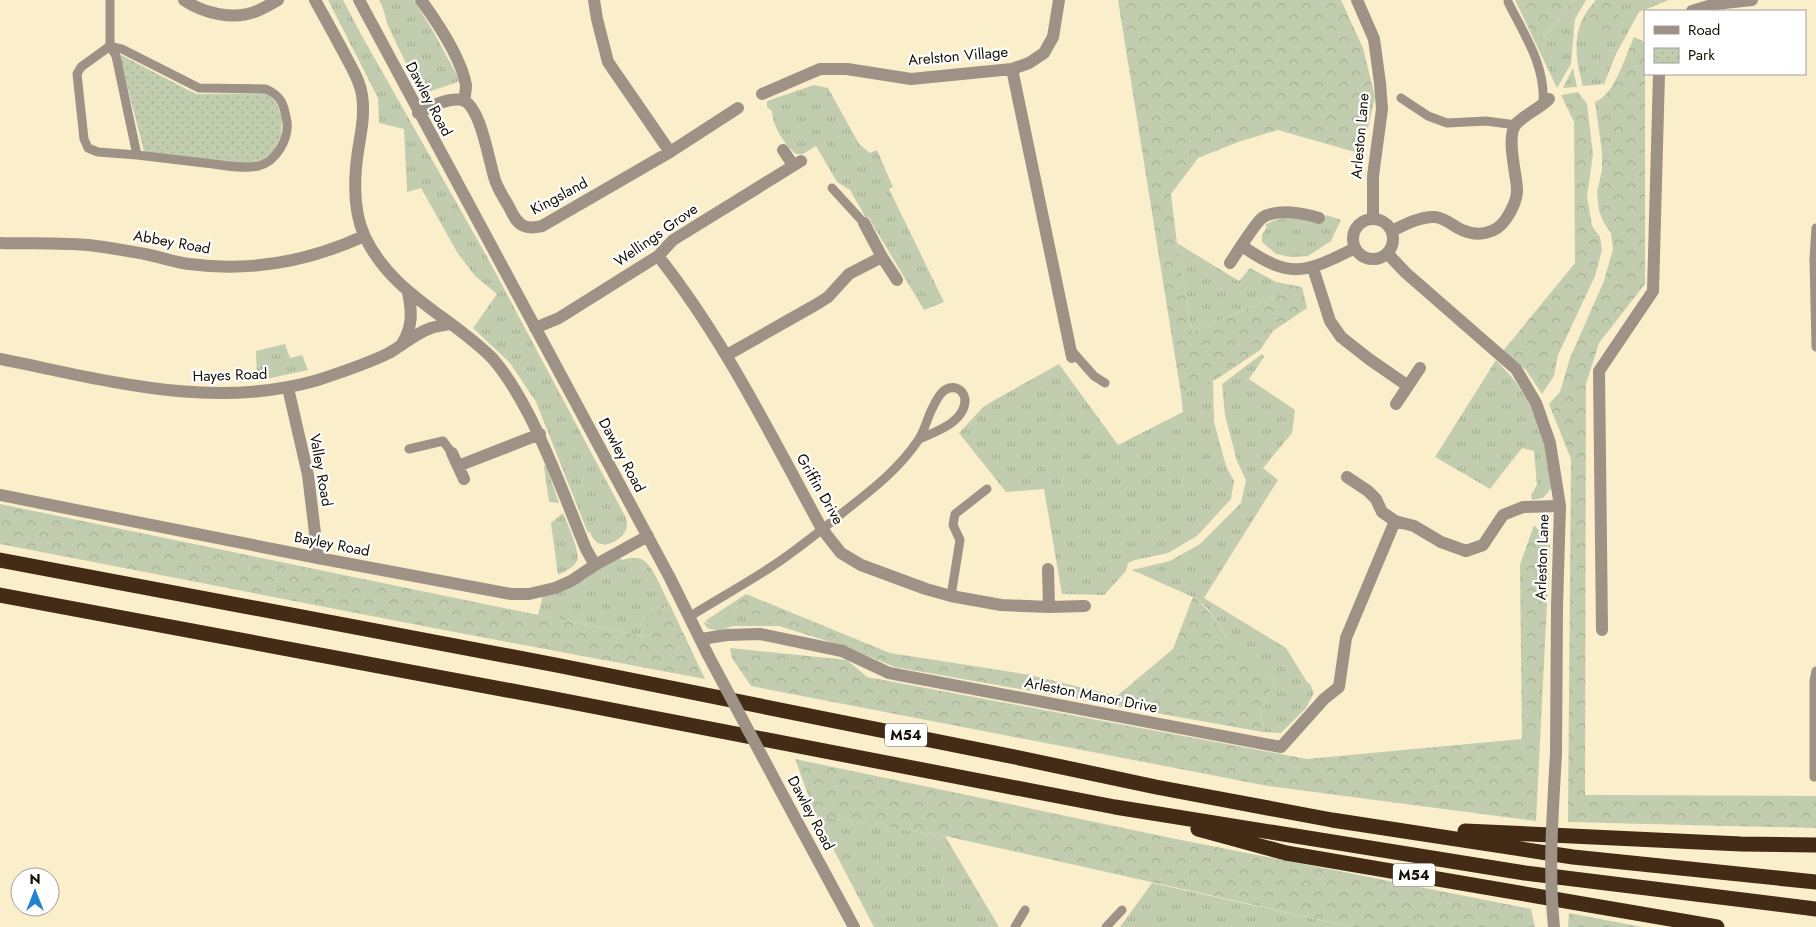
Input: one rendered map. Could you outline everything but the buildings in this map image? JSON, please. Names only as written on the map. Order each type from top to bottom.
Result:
[{"type":"highway","name":"M54","points":[[0,560],[556,665],[1006,755],[1156,788],[1332,820],[1573,858],[1816,882]]},
{"type":"highway","name":"M54","points":[[0,595],[550,698],[1115,807],[1526,873],[1816,909]]},
{"type":"highway","name":"M54","points":[[1115,807],[1286,852],[1717,927]]},
{"type":"highway","points":[[1332,820],[1510,834],[1741,844],[1816,845]]},
{"type":"street","points":[[184,0],[198,9],[243,16],[256,12],[278,0]]},
{"type":"street","points":[[315,0],[358,78],[362,93],[363,129],[356,169],[356,186],[359,221],[364,236],[374,252],[408,292],[467,337],[493,360],[512,385],[540,434],[586,549],[595,566]]},
{"type":"street","name":"Dawley Road","points":[[359,0],[418,113],[648,536],[708,655],[854,927]]},
{"type":"street","name":"Dawley Road","points":[[421,0],[447,40],[464,76],[466,87],[464,100]]},
{"type":"street","points":[[594,0],[596,19],[608,62],[670,152]]},
{"type":"street","name":"Arelston Village","points":[[762,94],[820,69],[847,69],[911,79],[1012,69],[1029,63],[1044,53],[1053,37],[1059,0]]},
{"type":"street","name":"Arleston Lane","points":[[1357,0],[1374,39],[1382,109],[1373,176],[1373,219]]},
{"type":"street","points":[[1695,10],[1715,4],[1752,0]]},
{"type":"street","points":[[1012,69],[1071,353]]},
{"type":"street","points":[[1602,630],[1600,371],[1653,291],[1659,75]]},
{"type":"street","points":[[418,113],[449,101],[464,100]]},
{"type":"street","name":"Kingsland","points":[[464,100],[477,117],[496,182],[514,218],[522,225],[532,228],[542,226],[670,152],[738,108]]},
{"type":"street","points":[[1392,231],[1420,219],[1432,217],[1443,218],[1461,230],[1472,233],[1483,234],[1493,232],[1501,226],[1512,208],[1517,192],[1511,138],[1516,124],[1546,102]]},
{"type":"street","name":"Wellings Grove","points":[[535,328],[559,318],[658,256],[673,240],[797,163],[783,150]]},
{"type":"street","points":[[1230,263],[1260,218],[1285,212],[1304,213],[1319,218]]},
{"type":"street","points":[[1373,219],[1384,222],[1392,231],[1393,243],[1387,253],[1376,259],[1370,259],[1359,253],[1355,248],[1353,236],[1362,222],[1373,219]]},
{"type":"street","points":[[864,223],[897,280]]},
{"type":"street","name":"Abbey Road","points":[[0,243],[92,246],[137,252],[188,264],[249,267],[301,258],[342,246],[364,236]]},
{"type":"street","points":[[1242,246],[1263,260],[1280,267],[1295,269],[1313,268],[1355,248]]},
{"type":"street","name":"Arleston Lane","points":[[1387,253],[1406,273],[1516,369],[1536,403],[1550,443],[1560,506],[1556,753],[1552,850],[1554,927]]},
{"type":"street","name":"Griffin Drive","points":[[658,256],[676,278],[727,355],[822,529],[841,553],[862,564],[926,589],[951,596],[1001,605],[1085,606]]},
{"type":"street","points":[[727,355],[817,304],[828,297],[849,274],[882,257]]},
{"type":"street","points":[[1313,268],[1330,321],[1341,337],[1408,386]]},
{"type":"street","points":[[400,346],[407,336],[411,324],[408,292]]},
{"type":"street","name":"Hayes Road","points":[[0,359],[160,390],[207,394],[255,392],[288,388],[347,371],[400,346],[432,328],[450,324]]},
{"type":"street","points":[[1396,404],[1420,368]]},
{"type":"street","name":"Valley Road","points":[[288,388],[308,475],[318,558]]},
{"type":"street","points":[[458,466],[540,434]]},
{"type":"street","points":[[452,453],[464,480]]},
{"type":"street","points":[[1348,477],[1368,490],[1376,499],[1382,512],[1395,521],[1414,526],[1441,542],[1466,551],[1483,545],[1503,515],[1523,507],[1560,506]]},
{"type":"street","name":"Bayley Road","points":[[0,495],[511,594],[529,594],[553,589],[571,581],[648,536]]},
{"type":"street","name":"Arleston Manor Drive","points":[[701,639],[727,635],[760,634],[842,650],[889,673],[1281,747],[1324,699],[1339,687],[1346,638],[1395,521]]},
{"type":"street","points":[[1048,570],[1049,607]]},
{"type":"lane","points":[[110,0],[110,46],[116,56],[137,155]]},
{"type":"lane","points":[[1508,2],[1538,61],[1546,102]]},
{"type":"lane","points":[[110,46],[122,49],[199,88],[266,89],[274,93],[281,98],[285,108],[288,129],[280,148],[273,158],[259,166],[235,166],[98,152],[88,148],[84,139],[78,74],[81,67],[110,46]]},
{"type":"lane","points":[[1401,98],[1428,116],[1447,123],[1486,120],[1516,124]]},
{"type":"lane","points":[[832,188],[864,223]]},
{"type":"lane","points":[[1816,228],[1816,347]]},
{"type":"lane","points":[[1071,353],[1094,376],[1105,383]]},
{"type":"lane","points":[[690,617],[779,562],[887,479],[919,439],[937,399],[944,390],[953,388],[960,390],[964,394],[965,401],[960,414],[941,430],[919,439]]},
{"type":"lane","points":[[409,449],[444,441],[452,453]]},
{"type":"lane","points":[[951,596],[960,540],[953,525],[955,514],[987,489]]},
{"type":"lane","points":[[1816,671],[1814,777],[1816,777]]},
{"type":"lane","points":[[1015,927],[1025,910]]},
{"type":"lane","points":[[1106,927],[1122,910]]},
{"type":"green space","points":[[328,0],[343,0],[486,255],[625,516],[627,528],[622,536],[614,542],[609,544],[599,543],[594,540],[590,532],[588,533],[536,402],[510,363],[473,328],[497,294],[475,276],[457,252],[421,188],[407,192],[404,129],[379,123],[378,98]]},
{"type":"green space","points":[[379,0],[414,0],[460,81],[423,94],[388,26]]},
{"type":"green space","points":[[1118,0],[1341,0],[1363,48],[1375,97],[1362,154],[1278,130],[1238,142],[1198,158],[1171,194],[1192,332],[1279,295],[1276,282],[1302,287],[1307,308],[1273,331],[1260,350],[1217,379],[1181,394]]},
{"type":"green space","points":[[1515,0],[1573,0],[1550,31],[1536,44]]},
{"type":"green space","points":[[1573,0],[1586,0],[1575,19],[1571,64],[1557,88],[1536,44],[1550,31]]},
{"type":"green space","points":[[1596,0],[1669,0],[1639,12],[1616,54],[1604,84],[1583,86],[1578,63],[1577,41],[1582,20]]},
{"type":"green space","points":[[1596,0],[1623,0],[1615,7],[1622,24],[1601,35],[1589,33],[1590,18]]},
{"type":"green space","points":[[1634,37],[1644,42],[1645,284],[1599,343],[1586,384],[1585,795],[1816,796],[1816,828],[1568,822],[1571,459],[1549,404],[1560,392],[1570,358],[1604,281],[1613,249],[1611,233],[1599,211],[1597,192],[1602,170],[1602,152],[1595,102],[1608,92],[1623,64]]},
{"type":"green space","points":[[119,54],[196,94],[267,93],[276,102],[282,118],[281,136],[273,152],[262,160],[244,164],[145,155]]},
{"type":"green space","points":[[1573,68],[1577,87],[1563,88]]},
{"type":"green space","points":[[814,85],[828,88],[859,144],[870,153],[877,150],[893,187],[889,189],[944,302],[924,310],[868,217],[866,218],[850,190],[837,182],[816,146],[803,154],[796,154],[780,135],[774,123],[772,111],[767,107],[767,101]]},
{"type":"green space","points":[[1578,92],[1587,104],[1593,154],[1587,196],[1592,226],[1600,237],[1602,250],[1595,276],[1558,355],[1554,376],[1542,394],[1526,370],[1503,351],[1575,263],[1574,122],[1561,95]]},
{"type":"green space","points":[[1326,215],[1341,220],[1331,241],[1308,256],[1291,257],[1276,254],[1262,242],[1262,235],[1267,227],[1265,225],[1272,221],[1293,218],[1323,223]]},
{"type":"green space","points":[[1177,243],[1239,281],[1250,268],[1276,282],[1279,295],[1192,332]]},
{"type":"green space","points":[[285,344],[290,358],[302,355],[308,370],[257,381],[256,351]]},
{"type":"green space","points":[[1262,354],[1264,357],[1249,379],[1295,410],[1292,433],[1263,468],[1278,480],[1204,598],[1286,648],[1310,684],[1314,693],[1306,708],[1281,733],[1263,732],[1261,712],[1275,680],[1247,661],[1229,640],[1207,608],[1193,597],[1132,570],[1170,561],[1200,544],[1241,503],[1246,480],[1237,461],[1225,415],[1222,384]]},
{"type":"green space","points":[[1496,360],[1514,380],[1527,399],[1538,422],[1553,486],[1543,498],[1532,500],[1531,495],[1537,485],[1534,451],[1522,448],[1490,489],[1435,457]]},
{"type":"green space","points":[[1059,364],[1118,445],[1183,412],[1181,394],[1213,380],[1214,422],[1226,466],[1234,481],[1231,499],[1197,536],[1168,553],[1128,563],[1126,571],[1104,595],[1062,594],[1044,489],[1006,492],[959,433],[984,406]]},
{"type":"green space","points":[[546,465],[559,503],[549,502],[544,466]]},
{"type":"green space","points":[[0,504],[645,637],[648,617],[670,605],[705,679],[0,544]]},
{"type":"green space","points":[[563,513],[578,557],[573,566],[558,575],[551,523]]},
{"type":"green space","points":[[1534,525],[1550,543],[1536,821],[1268,786],[751,686],[732,658],[730,648],[847,660],[867,677],[1307,759],[1522,739],[1520,565]]},
{"type":"green space","points":[[620,558],[622,560],[636,558],[645,561],[653,572],[670,605],[662,609],[646,637],[538,615],[543,595]]},
{"type":"green space","points":[[746,594],[890,653],[1030,675],[1117,696],[1173,649],[1193,597],[1210,613],[1241,653],[1275,680],[1261,712],[1263,732],[895,667],[843,646],[757,619],[742,604],[709,624],[705,621]]},
{"type":"green space","points":[[742,604],[758,619],[780,626],[733,626],[718,631],[707,628],[703,622],[709,624]]},
{"type":"green space","points":[[795,759],[1171,838],[1531,909],[1535,927],[1352,927],[945,836],[816,816]]},
{"type":"green space","points":[[816,816],[945,836],[999,927],[874,927]]},
{"type":"green space","points":[[1152,883],[1352,927],[1120,927]]},
{"type":"green space","points":[[1569,913],[1642,927],[1568,927]]}]
